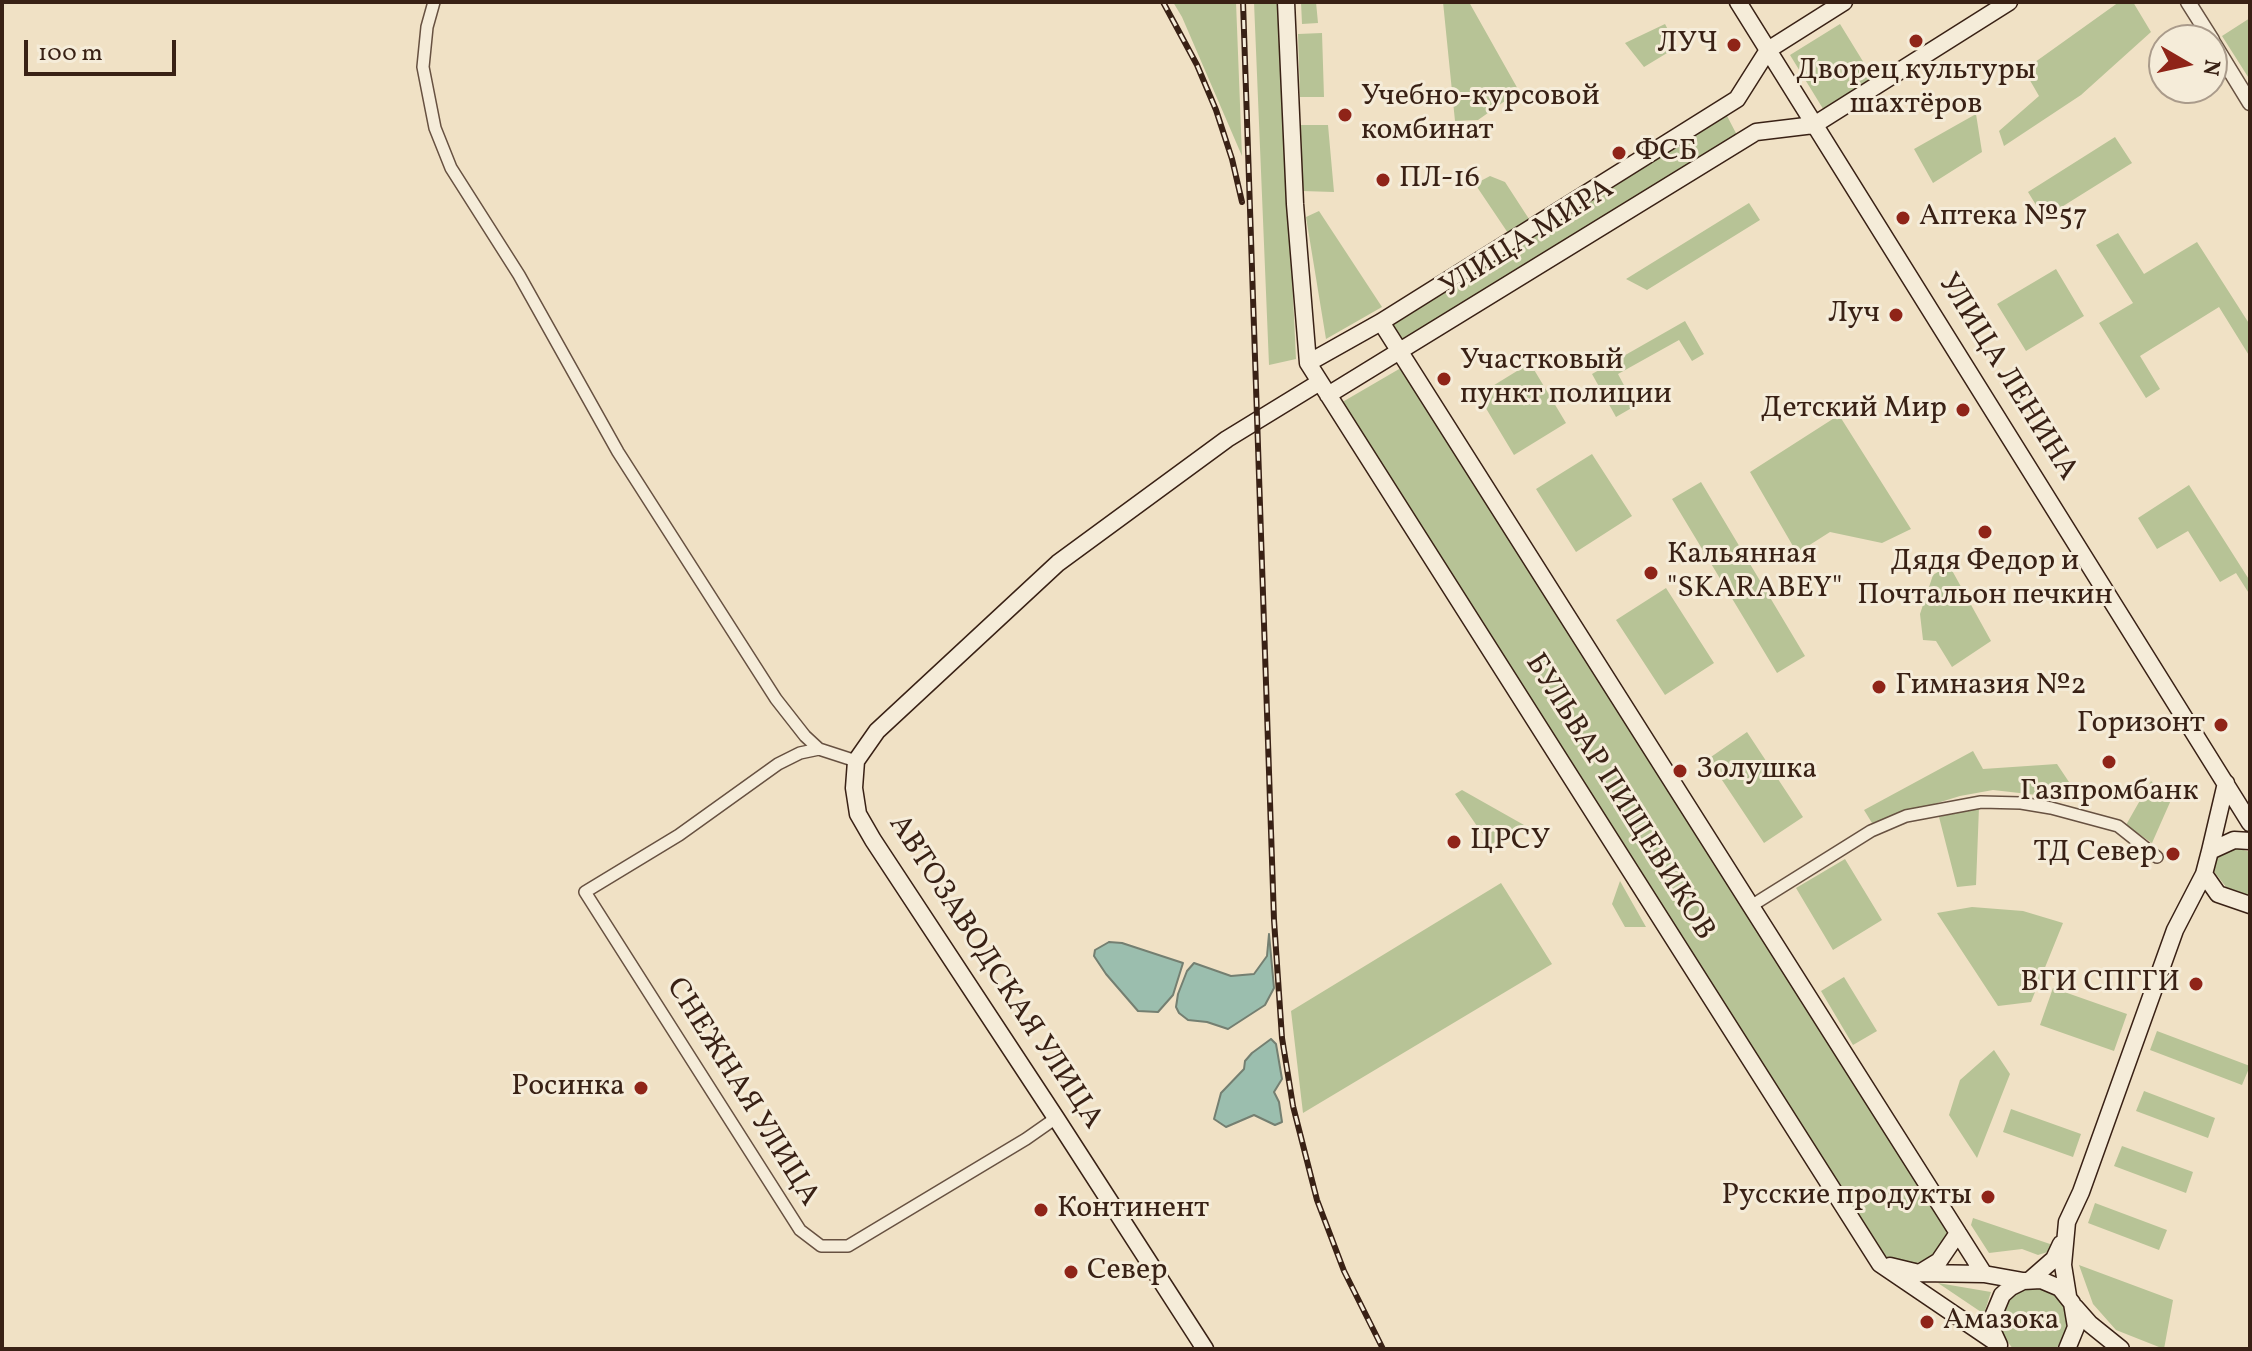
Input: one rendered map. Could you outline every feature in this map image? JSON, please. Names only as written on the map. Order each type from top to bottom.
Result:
[{"type":"main road","points":[[1286,2],[1294,188],[1308,363]]},
{"type":"main road","name":"УЛИЦА ЛЕНИНА","points":[[1738,2],[2250,823]]},
{"type":"main road","name":"УЛИЦА МИРА","points":[[1308,363],[1381,322],[1737,99],[1768,50],[1844,2]]},
{"type":"main road","name":"УЛИЦА МИРА","points":[[1324,388],[1401,351],[1756,132],[1814,125],[2009,2]]},
{"type":"main road","name":"БУЛЬВАР ПИЩЕВИКОВ","points":[[1381,322],[1984,1274]]},
{"type":"main road","name":"БУЛЬВАР ПИЩЕВИКОВ","points":[[1308,363],[1880,1264],[2000,1347]]},
{"type":"main road","points":[[856,761],[877,731],[1058,563],[1227,439],[1324,388]]},
{"type":"main road","name":"АВТОЗАВОДСКАЯ УЛИЦА","points":[[856,761],[854,788],[858,814],[1205,1349]]},
{"type":"main road","points":[[2067,1349],[2076,1327],[2063,1265],[2067,1222],[2081,1192],[2175,930],[2204,874],[2226,783]]},
{"type":"main road","points":[[2210,851],[2234,840],[2250,841]]},
{"type":"main road","points":[[2204,874],[2218,894]]},
{"type":"main road","points":[[2190,898],[2218,894],[2250,905]]},
{"type":"main road","points":[[1919,1273],[1939,1261],[1958,1233]]},
{"type":"main road","points":[[2027,1280],[2054,1259],[2065,1236]]},
{"type":"main road","points":[[1880,1264],[1919,1273],[1984,1274],[2051,1283],[2070,1299],[2090,1324],[2121,1349]]},
{"type":"main road","name":"БУЛЬВАР ПИЩЕВИКОВ","points":[[2000,1347],[1993,1332],[1995,1306],[2011,1287],[2027,1280]]},
{"type":"street","points":[[434,2],[425,44],[424,76],[435,128],[451,168],[513,265],[634,478],[776,699],[819,749],[856,761]]},
{"type":"street","points":[[2188,2],[2202,24]]},
{"type":"street","points":[[2228,67],[2250,103]]},
{"type":"street","name":"СНЕЖНАЯ УЛИЦА","points":[[819,749],[800,753],[778,764],[679,835],[585,892],[800,1230],[821,1246],[848,1246],[1056,1118]]},
{"type":"street","points":[[1751,906],[1871,831],[1906,816],[1981,802],[2021,803],[2051,808],[2118,826],[2157,857]]},
{"type":"shaded area","points":[[1173,2],[1236,2],[1242,156],[1182,17]]},
{"type":"shaded area","points":[[1254,2],[1279,2],[1296,359],[1269,365]]},
{"type":"shaded area","points":[[1301,2],[1316,2],[1318,23],[1302,24]]},
{"type":"shaded area","points":[[1443,2],[1469,2],[1519,91],[1478,120],[1455,121]]},
{"type":"shaded area","points":[[2119,2],[2133,2],[2148,27],[2148,35],[2081,95],[2004,146],[1999,131],[2039,96],[2024,70]]},
{"type":"shaded area","points":[[2250,18],[2250,80],[2228,45],[2228,32]]},
{"type":"shaded area","points":[[1665,24],[1677,47],[1644,67],[1625,43]]},
{"type":"shaded area","points":[[1840,24],[1875,81],[1825,112],[1790,55]]},
{"type":"shaded area","points":[[1322,33],[1324,97],[1300,97],[1298,34]]},
{"type":"shaded area","points":[[1726,114],[1738,137],[1402,342],[1389,322]]},
{"type":"shaded area","points":[[1976,114],[1982,152],[1933,183],[1914,149]]},
{"type":"shaded area","points":[[1301,125],[1328,125],[1334,192],[1302,191]]},
{"type":"shaded area","points":[[2115,137],[2132,163],[2044,218],[2028,192]]},
{"type":"shaded area","points":[[1490,176],[1505,182],[1529,219],[1508,233],[1475,184]]},
{"type":"shaded area","points":[[1749,203],[1760,220],[1647,290],[1626,279]]},
{"type":"shaded area","points":[[1319,211],[1382,307],[1326,339],[1306,217]]},
{"type":"shaded area","points":[[2118,233],[2144,274],[2197,242],[2250,325],[2250,357],[2219,307],[2140,356],[2160,389],[2146,398],[2099,323],[2133,303],[2096,245]]},
{"type":"shaded area","points":[[2056,269],[2084,316],[2026,351],[1997,304]]},
{"type":"shaded area","points":[[1685,321],[1704,354],[1692,361],[1679,340],[1618,374],[1635,406],[1616,417],[1592,374]]},
{"type":"shaded area","points":[[1530,363],[1566,423],[1514,455],[1478,395]]},
{"type":"shaded area","points":[[1406,365],[1948,1228],[1943,1247],[1926,1259],[1910,1266],[1886,1258],[1339,404]]},
{"type":"shaded area","points":[[1839,415],[1911,529],[1882,543],[1830,532],[1797,553],[1750,472]]},
{"type":"shaded area","points":[[1592,454],[1632,516],[1576,552],[1536,489]]},
{"type":"shaded area","points":[[1701,482],[1805,656],[1777,673],[1672,499]]},
{"type":"shaded area","points":[[2189,485],[2250,581],[2250,595],[2236,573],[2220,582],[2188,531],[2157,549],[2138,518]]},
{"type":"shaded area","points":[[1949,565],[1991,641],[1952,667],[1936,641],[1923,640],[1920,614],[1933,575]]},
{"type":"shaded area","points":[[1666,588],[1714,663],[1665,695],[1616,620]]},
{"type":"shaded area","points":[[1747,732],[1803,817],[1764,843],[1708,759]]},
{"type":"shaded area","points":[[1973,751],[1983,769],[2057,764],[2081,800],[1993,790],[1960,796],[1872,823],[1864,810]]},
{"type":"shaded area","points":[[2151,781],[2171,800],[2152,843],[2126,825]]},
{"type":"shaded area","points":[[1462,790],[1524,825],[1490,845],[1455,794]]},
{"type":"shaded area","points":[[1979,807],[1976,885],[1957,887],[1939,817]]},
{"type":"shaded area","points":[[2237,848],[2250,852],[2250,896],[2226,887],[2212,869],[2215,857]]},
{"type":"shaded area","points":[[1845,859],[1882,920],[1833,950],[1796,888]]},
{"type":"shaded area","points":[[1620,881],[1646,927],[1625,927],[1612,904]]},
{"type":"shaded area","points":[[1501,883],[1552,964],[1303,1113],[1291,1011]]},
{"type":"shaded area","points":[[1972,907],[2023,911],[2063,923],[2031,1002],[1998,1006],[1937,913]]},
{"type":"shaded area","points":[[1269,934],[1274,988],[1265,1005],[1228,1029],[1188,1020],[1179,1013],[1176,1007],[1178,994],[1187,971],[1194,963],[1231,976],[1254,974],[1267,956]]},
{"type":"shaded area","points":[[1109,942],[1122,943],[1183,963],[1173,995],[1158,1012],[1138,1011],[1106,974],[1094,956],[1095,950]]},
{"type":"shaded area","points":[[1844,977],[1877,1031],[1853,1045],[1821,991]]},
{"type":"shaded area","points":[[2053,988],[2127,1014],[2114,1051],[2040,1025]]},
{"type":"shaded area","points":[[2157,1031],[2250,1066],[2242,1085],[2150,1050]]},
{"type":"shaded area","points":[[1271,1039],[1276,1044],[1282,1079],[1274,1092],[1282,1122],[1275,1125],[1254,1115],[1226,1127],[1214,1119],[1221,1093],[1244,1069],[1245,1061],[1252,1053]]},
{"type":"shaded area","points":[[1994,1050],[2010,1074],[1977,1158],[1949,1115],[1960,1080]]},
{"type":"shaded area","points":[[2144,1091],[2215,1118],[2208,1138],[2136,1111]]},
{"type":"shaded area","points":[[2011,1109],[2081,1134],[2073,1157],[2003,1132]]},
{"type":"shaded area","points":[[2122,1146],[2193,1172],[2186,1193],[2114,1166]]},
{"type":"shaded area","points":[[2095,1203],[2167,1230],[2159,1250],[2088,1223]]},
{"type":"shaded area","points":[[1973,1218],[2053,1245],[2051,1251],[2038,1255],[2022,1249],[1989,1253],[1971,1225]]},
{"type":"shaded area","points":[[2079,1265],[2173,1300],[2164,1349],[2116,1330],[2093,1304]]},
{"type":"shaded area","points":[[1938,1283],[1991,1292],[1984,1314]]},
{"type":"shaded area","points":[[2034,1286],[2053,1291],[2067,1307],[2070,1327],[2056,1349],[2013,1349],[2002,1334],[2001,1315],[2009,1298]]},
{"type":"railway","points":[[1163,2],[1197,65],[1216,110],[1242,202]]},
{"type":"railway","points":[[1243,2],[1274,920],[1282,1038],[1293,1106],[1317,1200],[1344,1271],[1383,1349]]},
{"type":"place","name":"Дворец культуры шахтёров","points":[[1916,41]]},
{"type":"place","name":"ЛУЧ","points":[[1734,45]]},
{"type":"place","name":"Учебно-курсовой комбинат","points":[[1345,115]]},
{"type":"place","name":"ФСБ","points":[[1619,153]]},
{"type":"place","name":"ПЛ-16","points":[[1383,180]]},
{"type":"place","name":"Аптека №57","points":[[1903,218]]},
{"type":"place","name":"Луч","points":[[1896,315]]},
{"type":"place","name":"Участковый пункт полиции","points":[[1444,379]]},
{"type":"place","name":"Детский Мир","points":[[1963,410]]},
{"type":"place","name":"Дядя Федор и Почтальон печкин","points":[[1985,532]]},
{"type":"place","name":"Кальянная \"SKARABEY\"","points":[[1651,573]]},
{"type":"place","name":"Гимназия №2","points":[[1879,687]]},
{"type":"place","name":"Горизонт","points":[[2221,725]]},
{"type":"place","name":"Газпромбанк","points":[[2109,762]]},
{"type":"place","name":"Золушка","points":[[1680,771]]},
{"type":"place","name":"ЦРСУ","points":[[1454,842]]},
{"type":"place","name":"ТД Север","points":[[2173,854]]},
{"type":"place","name":"ВГИ СПГГИ","points":[[2196,984]]},
{"type":"place","name":"Росинка","points":[[641,1088]]},
{"type":"place","name":"Русские продукты","points":[[1988,1197]]},
{"type":"place","name":"Континент","points":[[1041,1210]]},
{"type":"place","name":"Север","points":[[1071,1272]]},
{"type":"place","name":"Амазока","points":[[1927,1322]]}]
